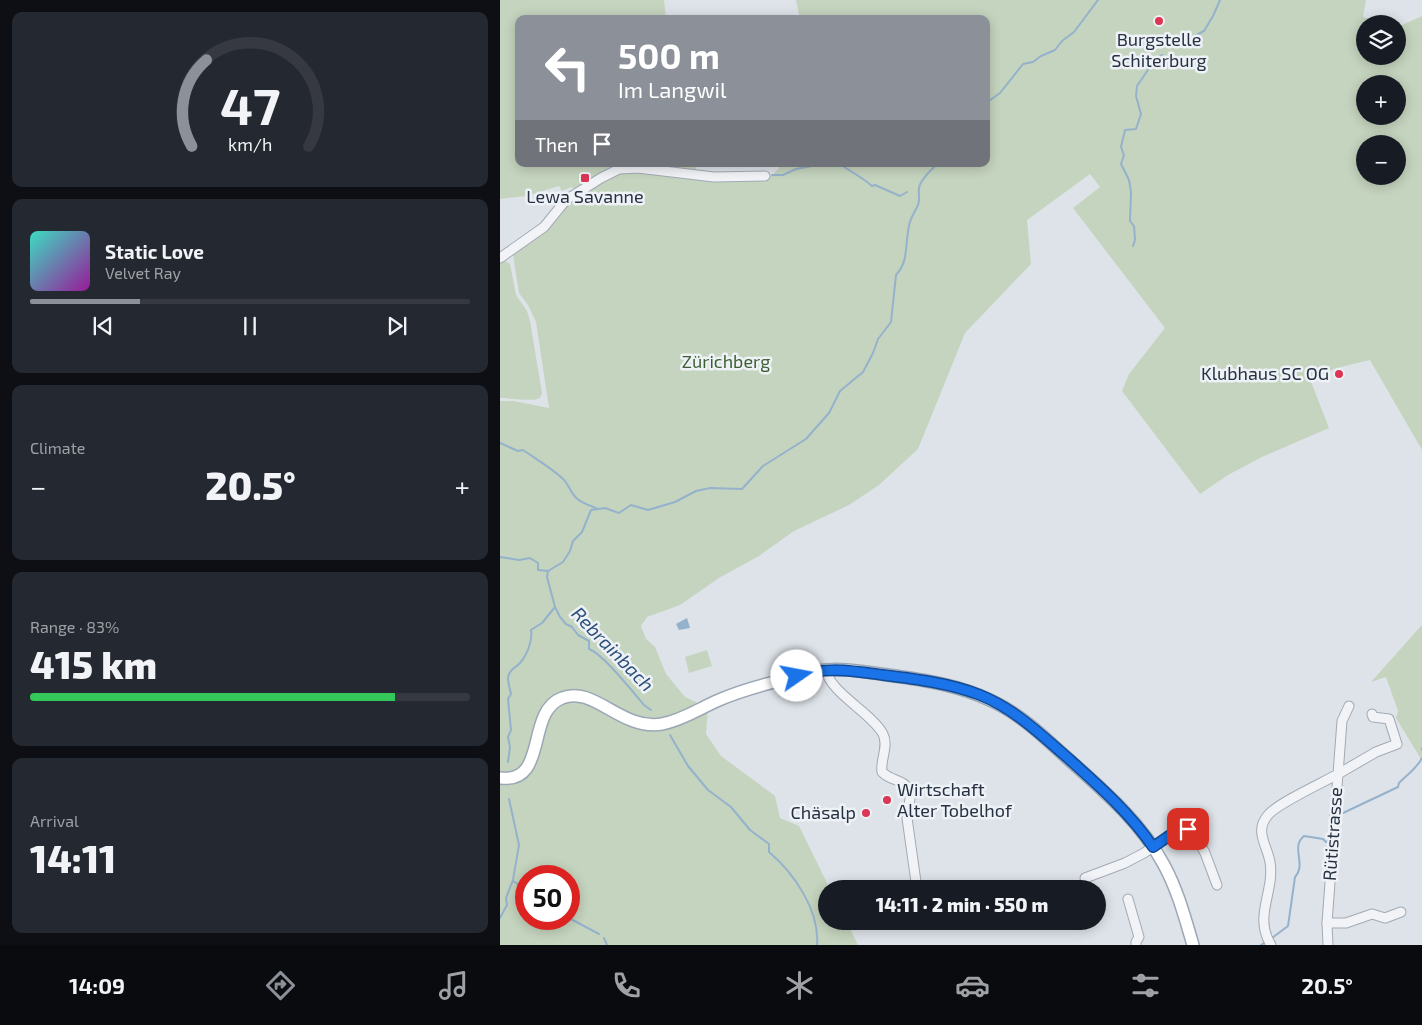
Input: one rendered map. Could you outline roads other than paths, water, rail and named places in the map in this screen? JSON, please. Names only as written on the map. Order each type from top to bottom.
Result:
[{"type":"main road","points":[[500,778],[514,777],[526,769],[534,753],[544,714],[552,704],[563,697],[581,696],[632,721],[647,725],[680,719],[736,693],[800,674],[826,670],[859,671],[935,683],[968,691],[998,704],[1036,730],[1106,792],[1138,826],[1153,847],[1175,887],[1193,945]]},
{"type":"street","points":[[500,258],[544,227],[566,200],[601,178],[620,169],[638,168],[714,177],[765,176]]},
{"type":"street","points":[[826,670],[832,682],[877,725],[882,733],[885,740],[882,772],[904,783],[912,792],[907,818],[916,880]]},
{"type":"street","points":[[1271,945],[1263,927],[1270,862],[1261,831],[1263,823],[1273,809],[1338,774],[1342,720],[1349,706]]},
{"type":"street","name":"Rütistrasse","points":[[1328,945],[1327,923],[1338,774],[1376,752],[1397,744],[1389,719],[1373,718],[1372,714]]},
{"type":"street","points":[[1085,878],[1125,863],[1179,829],[1188,829],[1194,831],[1217,885]]},
{"type":"street","points":[[1128,899],[1140,937],[1136,945]]},
{"type":"street","points":[[1327,923],[1346,922],[1372,914],[1384,918],[1400,912]]},
{"type":"water","points":[[687,618],[690,628],[679,630],[676,624]]},
{"type":"waterway","points":[[990,100],[1000,93],[1023,64],[1033,62],[1055,50],[1062,41],[1074,32],[1098,0]]},
{"type":"waterway","points":[[1170,47],[1181,39],[1185,41],[1204,31],[1220,0]]},
{"type":"waterway","points":[[1133,246],[1135,240],[1134,226],[1130,221],[1131,192],[1129,180],[1121,164],[1124,155],[1121,147],[1125,130],[1136,129],[1141,114],[1136,96],[1137,86],[1156,58],[1163,55]]},
{"type":"waterway","points":[[772,175],[783,175],[796,169],[807,167]]},
{"type":"waterway","points":[[844,167],[872,186],[875,185],[900,196],[907,192]]},
{"type":"waterway","points":[[651,710],[644,705],[602,658],[589,649],[589,641],[578,635],[560,617],[555,607],[547,577],[548,571],[563,562],[570,551],[573,541],[582,532],[591,510],[605,508],[619,513],[631,505],[648,510],[675,502],[696,491],[710,488],[742,489],[763,466],[806,439],[829,413],[840,391],[863,372],[878,339],[891,322],[896,275],[903,265],[909,225],[919,202],[920,185],[934,167]]},
{"type":"waterway","points":[[500,443],[518,451],[523,450],[543,463],[567,483],[578,499],[596,508]]},
{"type":"waterway","points":[[500,557],[519,560],[530,558],[538,563],[538,570],[548,571]]},
{"type":"waterway","points":[[508,762],[510,747],[508,737],[511,730],[508,699],[511,694],[508,678],[511,671],[523,660],[527,652],[531,630],[542,623],[555,607]]},
{"type":"waterway","name":"Rebrainbach","points":[[670,735],[688,766],[708,790],[731,807],[750,830],[769,844],[769,852],[796,882],[810,906],[817,932],[817,945]]},
{"type":"waterway","points":[[1343,813],[1398,787],[1399,783],[1415,768],[1422,758]]},
{"type":"waterway","points":[[500,918],[507,905],[506,898],[513,880],[519,845],[509,799]]},
{"type":"waterway","points":[[1272,938],[1288,926],[1295,877],[1299,867],[1298,845],[1300,840],[1304,836],[1323,839],[1326,842],[1329,841]]},
{"type":"waterway","points":[[580,924],[599,934]]},
{"type":"waterway","points":[[604,938],[607,945]]},
{"type":"place","name":"Burgstelle Schiterburg","points":[[1159,21]]},
{"type":"place","name":"Lewa Savanne","points":[[585,178]]},
{"type":"place","name":"Klubhaus SC OG","points":[[1339,374]]},
{"type":"place","name":"Wirtschaft Alter Tobelhof","points":[[887,800]]},
{"type":"place","name":"Chäsalp","points":[[866,813]]},
{"type":"park label","name":"Zürichberg","points":[[726,362]]}]
